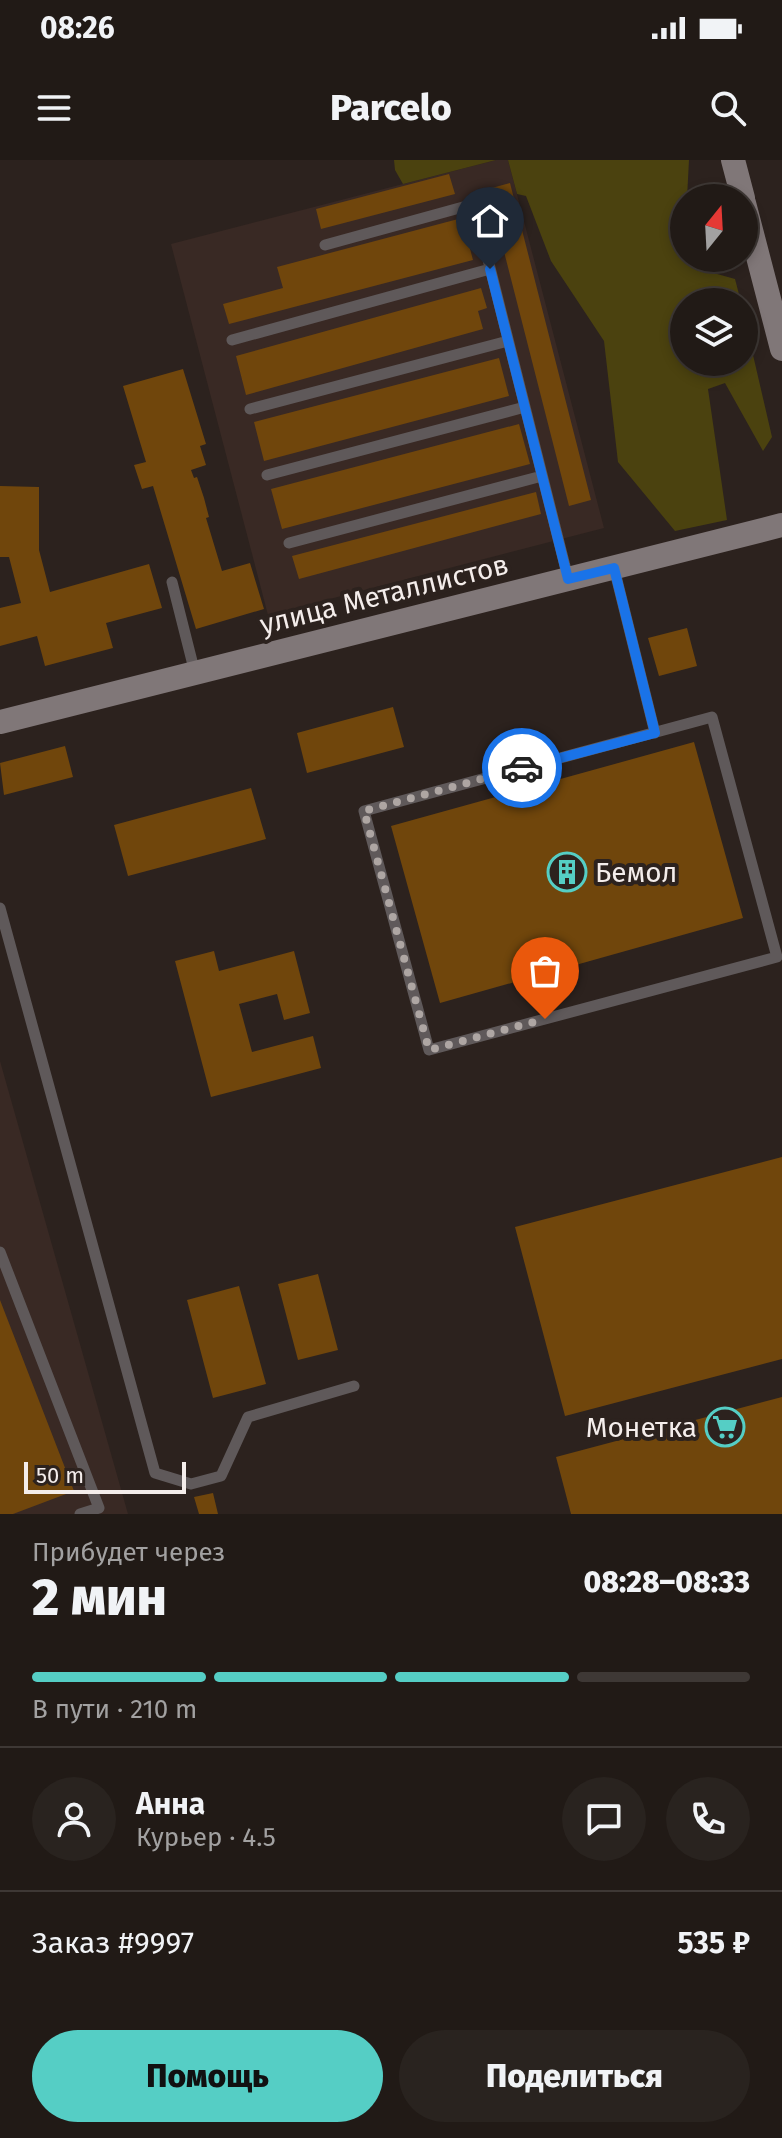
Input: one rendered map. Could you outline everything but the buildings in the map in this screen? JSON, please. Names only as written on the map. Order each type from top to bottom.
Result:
[{"type":"street","points":[[733,160],[739,184]]},
{"type":"street","points":[[758,258],[782,349]]},
{"type":"street","name":"улица Металлистов","points":[[0,722],[782,525]]},
{"type":"lane","points":[[325,245],[474,204],[568,579]]},
{"type":"lane","points":[[232,340],[490,269]]},
{"type":"lane","points":[[250,409],[508,341]]},
{"type":"lane","points":[[267,475],[525,407]]},
{"type":"lane","points":[[289,543],[542,476]]},
{"type":"lane","points":[[614,568],[655,733]]},
{"type":"lane","points":[[172,582],[195,673]]},
{"type":"lane","points":[[712,717],[777,957],[429,1050],[364,811],[655,733],[712,717]]},
{"type":"lane","points":[[0,908],[155,1473],[191,1484],[221,1476],[248,1417],[354,1386]]},
{"type":"lane","points":[[0,1252],[99,1508],[80,1514]]},
{"type":"shaded area","points":[[394,160],[496,160],[403,184],[395,170]]},
{"type":"shaded area","points":[[496,160],[508,160],[604,528],[268,615],[171,244]]},
{"type":"shaded area","points":[[508,160],[689,160],[688,184],[670,184],[670,272],[710,272],[735,279],[737,288],[670,288],[670,376],[758,376],[772,437],[763,451],[725,383],[708,389],[727,520],[675,531],[618,462],[604,341],[551,261],[526,196],[517,194]]},
{"type":"shaded area","points":[[0,1061],[128,1514],[0,1514]]},
{"type":"way so far","points":[[522,768],[364,811],[429,1050],[545,1019]]},
{"type":"place","name":"Бемол","points":[[567,872]]},
{"type":"place","name":"Монетка","points":[[725,1427]]},
{"type":"route","points":[[490,269],[568,579],[614,568],[655,733],[522,768]]}]
